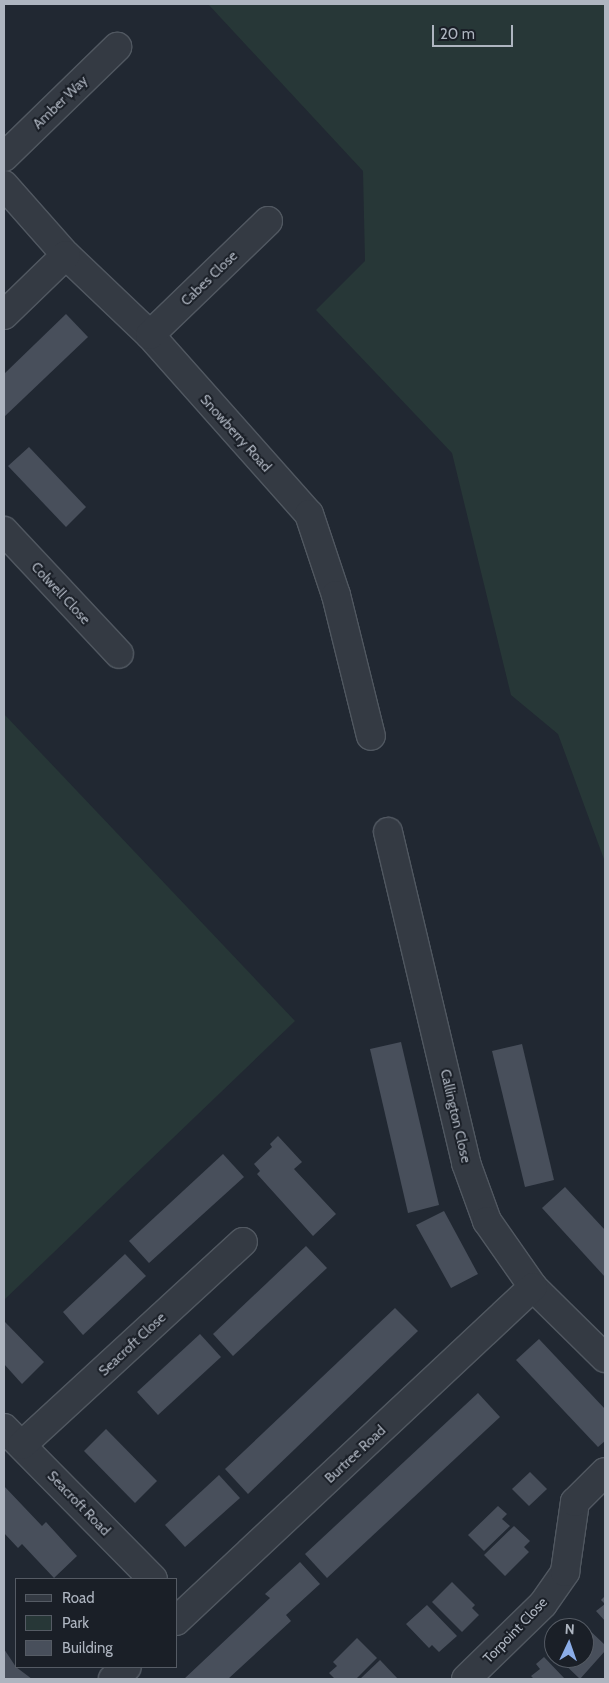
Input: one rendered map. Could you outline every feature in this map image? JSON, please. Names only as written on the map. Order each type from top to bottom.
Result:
[{"type":"street","name":"Amber Way","points":[[4,157],[117,47]]},
{"type":"street","name":"Snowberry Road","points":[[4,185],[66,255],[150,335],[309,514],[336,595],[371,736]]},
{"type":"street","name":"Cabes Close","points":[[150,335],[268,221]]},
{"type":"street","points":[[4,315],[66,255]]},
{"type":"street","name":"Colwell Close","points":[[4,531],[119,654]]},
{"type":"street","name":"Callington Close","points":[[388,832],[466,1163],[487,1221],[533,1287],[605,1358]]},
{"type":"street","name":"Seacroft Close","points":[[13,1437],[243,1242]]},
{"type":"street","name":"Burtree Road","points":[[179,1612],[533,1287]]},
{"type":"street","name":"Seacroft Road","points":[[13,1437],[152,1578]]},
{"type":"street","name":"Torpoint Close","points":[[466,1679],[543,1604],[565,1572],[575,1502],[605,1472]]},
{"type":"street","points":[[113,1679],[125,1668]]},
{"type":"green space","points":[[208,4],[605,4],[605,862],[558,734],[511,695],[452,453],[316,310],[365,261],[363,171]]},
{"type":"green space","points":[[4,714],[295,1021],[4,1300]]},
{"type":"building","points":[[66,314],[88,337],[4,417],[4,374]]},
{"type":"building","points":[[29,447],[86,507],[66,527],[8,466]]},
{"type":"building","points":[[401,1042],[439,1205],[408,1213],[370,1049]]},
{"type":"building","points":[[522,1044],[554,1180],[525,1187],[492,1051]]},
{"type":"building","points":[[278,1136],[302,1162],[294,1169],[336,1214],[313,1236],[257,1174],[260,1171],[254,1164],[272,1147],[270,1144]]},
{"type":"building","points":[[223,1154],[244,1177],[149,1263],[129,1241]]},
{"type":"building","points":[[565,1187],[605,1230],[605,1277],[542,1208]]},
{"type":"building","points":[[444,1211],[478,1274],[451,1288],[416,1225]]},
{"type":"building","points":[[306,1246],[327,1268],[233,1356],[213,1334]]},
{"type":"building","points":[[125,1254],[146,1276],[83,1335],[63,1312]]},
{"type":"building","points":[[395,1308],[418,1331],[248,1494],[225,1469]]},
{"type":"building","points":[[4,1321],[44,1362],[22,1384],[4,1364]]},
{"type":"building","points":[[200,1334],[221,1357],[158,1415],[137,1392]]},
{"type":"building","points":[[539,1339],[605,1409],[605,1441],[598,1447],[516,1360]]},
{"type":"building","points":[[478,1393],[500,1417],[327,1578],[305,1554]]},
{"type":"building","points":[[106,1429],[157,1481],[135,1503],[84,1451]]},
{"type":"building","points":[[530,1472],[547,1489],[529,1506],[512,1489]]},
{"type":"building","points":[[219,1475],[240,1498],[185,1547],[165,1525]]},
{"type":"building","points":[[4,1486],[42,1526],[46,1522],[77,1556],[54,1578],[22,1544],[18,1548],[4,1533]]},
{"type":"building","points":[[498,1506],[507,1514],[502,1519],[510,1526],[484,1551],[468,1535]]},
{"type":"building","points":[[514,1526],[530,1541],[524,1547],[529,1552],[505,1576],[484,1555]]},
{"type":"building","points":[[300,1562],[320,1584],[286,1615],[291,1621],[228,1679],[184,1679],[270,1598],[265,1594]]},
{"type":"building","points":[[452,1582],[475,1605],[472,1608],[479,1615],[462,1632],[432,1602]]},
{"type":"building","points":[[605,1596],[605,1604],[601,1600]]},
{"type":"building","points":[[605,1604],[605,1621],[596,1611]]},
{"type":"building","points":[[427,1605],[457,1636],[439,1652],[432,1645],[429,1648],[406,1624]]},
{"type":"building","points":[[594,1635],[605,1645],[605,1651],[594,1663]]},
{"type":"building","points":[[357,1638],[377,1658],[356,1679],[335,1679],[329,1673],[337,1666],[333,1662]]},
{"type":"building","points":[[4,1649],[15,1668],[32,1679],[4,1679]]},
{"type":"building","points":[[544,1657],[544,1668],[554,1668],[565,1679],[534,1679],[531,1676],[540,1669],[536,1664]]},
{"type":"building","points":[[380,1660],[398,1679],[360,1679]]},
{"type":"building","points":[[568,1668],[590,1668],[580,1679]]}]
